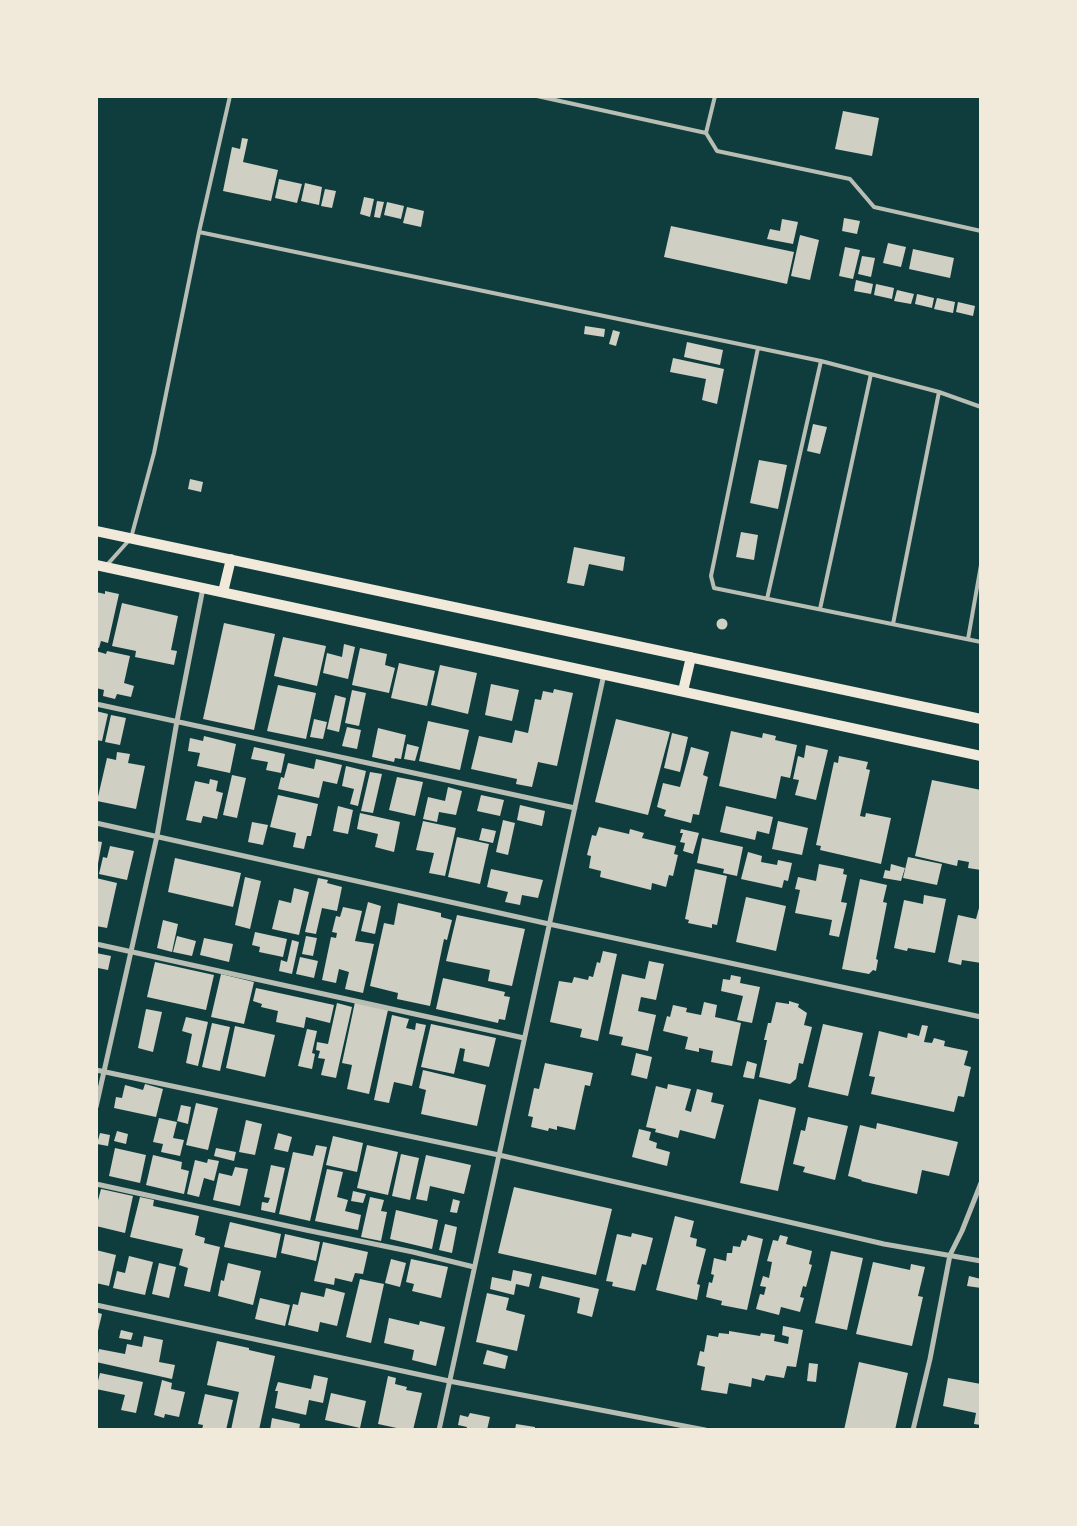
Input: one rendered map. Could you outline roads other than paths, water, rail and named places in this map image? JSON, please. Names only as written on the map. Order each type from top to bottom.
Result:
[{"type":"main road","points":[[96,531],[981,719]]},
{"type":"main road","points":[[223,592],[231,559]]},
{"type":"main road","points":[[101,566],[981,756]]},
{"type":"main road","points":[[684,692],[691,657]]},
{"type":"street","points":[[96,1107],[157,836],[203,588]]},
{"type":"street","points":[[438,1430],[604,674]]},
{"type":"street","points":[[96,704],[575,808]]},
{"type":"street","points":[[96,823],[549,924],[981,1017]]},
{"type":"street","points":[[96,944],[524,1038]]},
{"type":"street","points":[[96,1070],[499,1155],[884,1244],[981,1261]]},
{"type":"street","points":[[913,1430],[930,1359],[950,1255],[962,1231],[981,1183]]},
{"type":"street","points":[[96,1184],[413,1252],[474,1267]]},
{"type":"street","points":[[96,1305],[449,1381],[705,1430]]},
{"type":"lane","points":[[101,566],[131,538],[154,453],[199,232],[230,96]]},
{"type":"lane","points":[[537,96],[706,133]]},
{"type":"lane","points":[[715,96],[706,133],[717,151],[850,179],[874,206],[981,231]]},
{"type":"lane","points":[[199,232],[821,361],[939,392],[981,407]]},
{"type":"lane","points":[[758,348],[711,576],[714,588],[981,642]]},
{"type":"lane","points":[[767,599],[821,361]]},
{"type":"lane","points":[[820,610],[871,374]]},
{"type":"lane","points":[[893,624],[939,392]]},
{"type":"lane","points":[[968,639],[981,565]]}]
